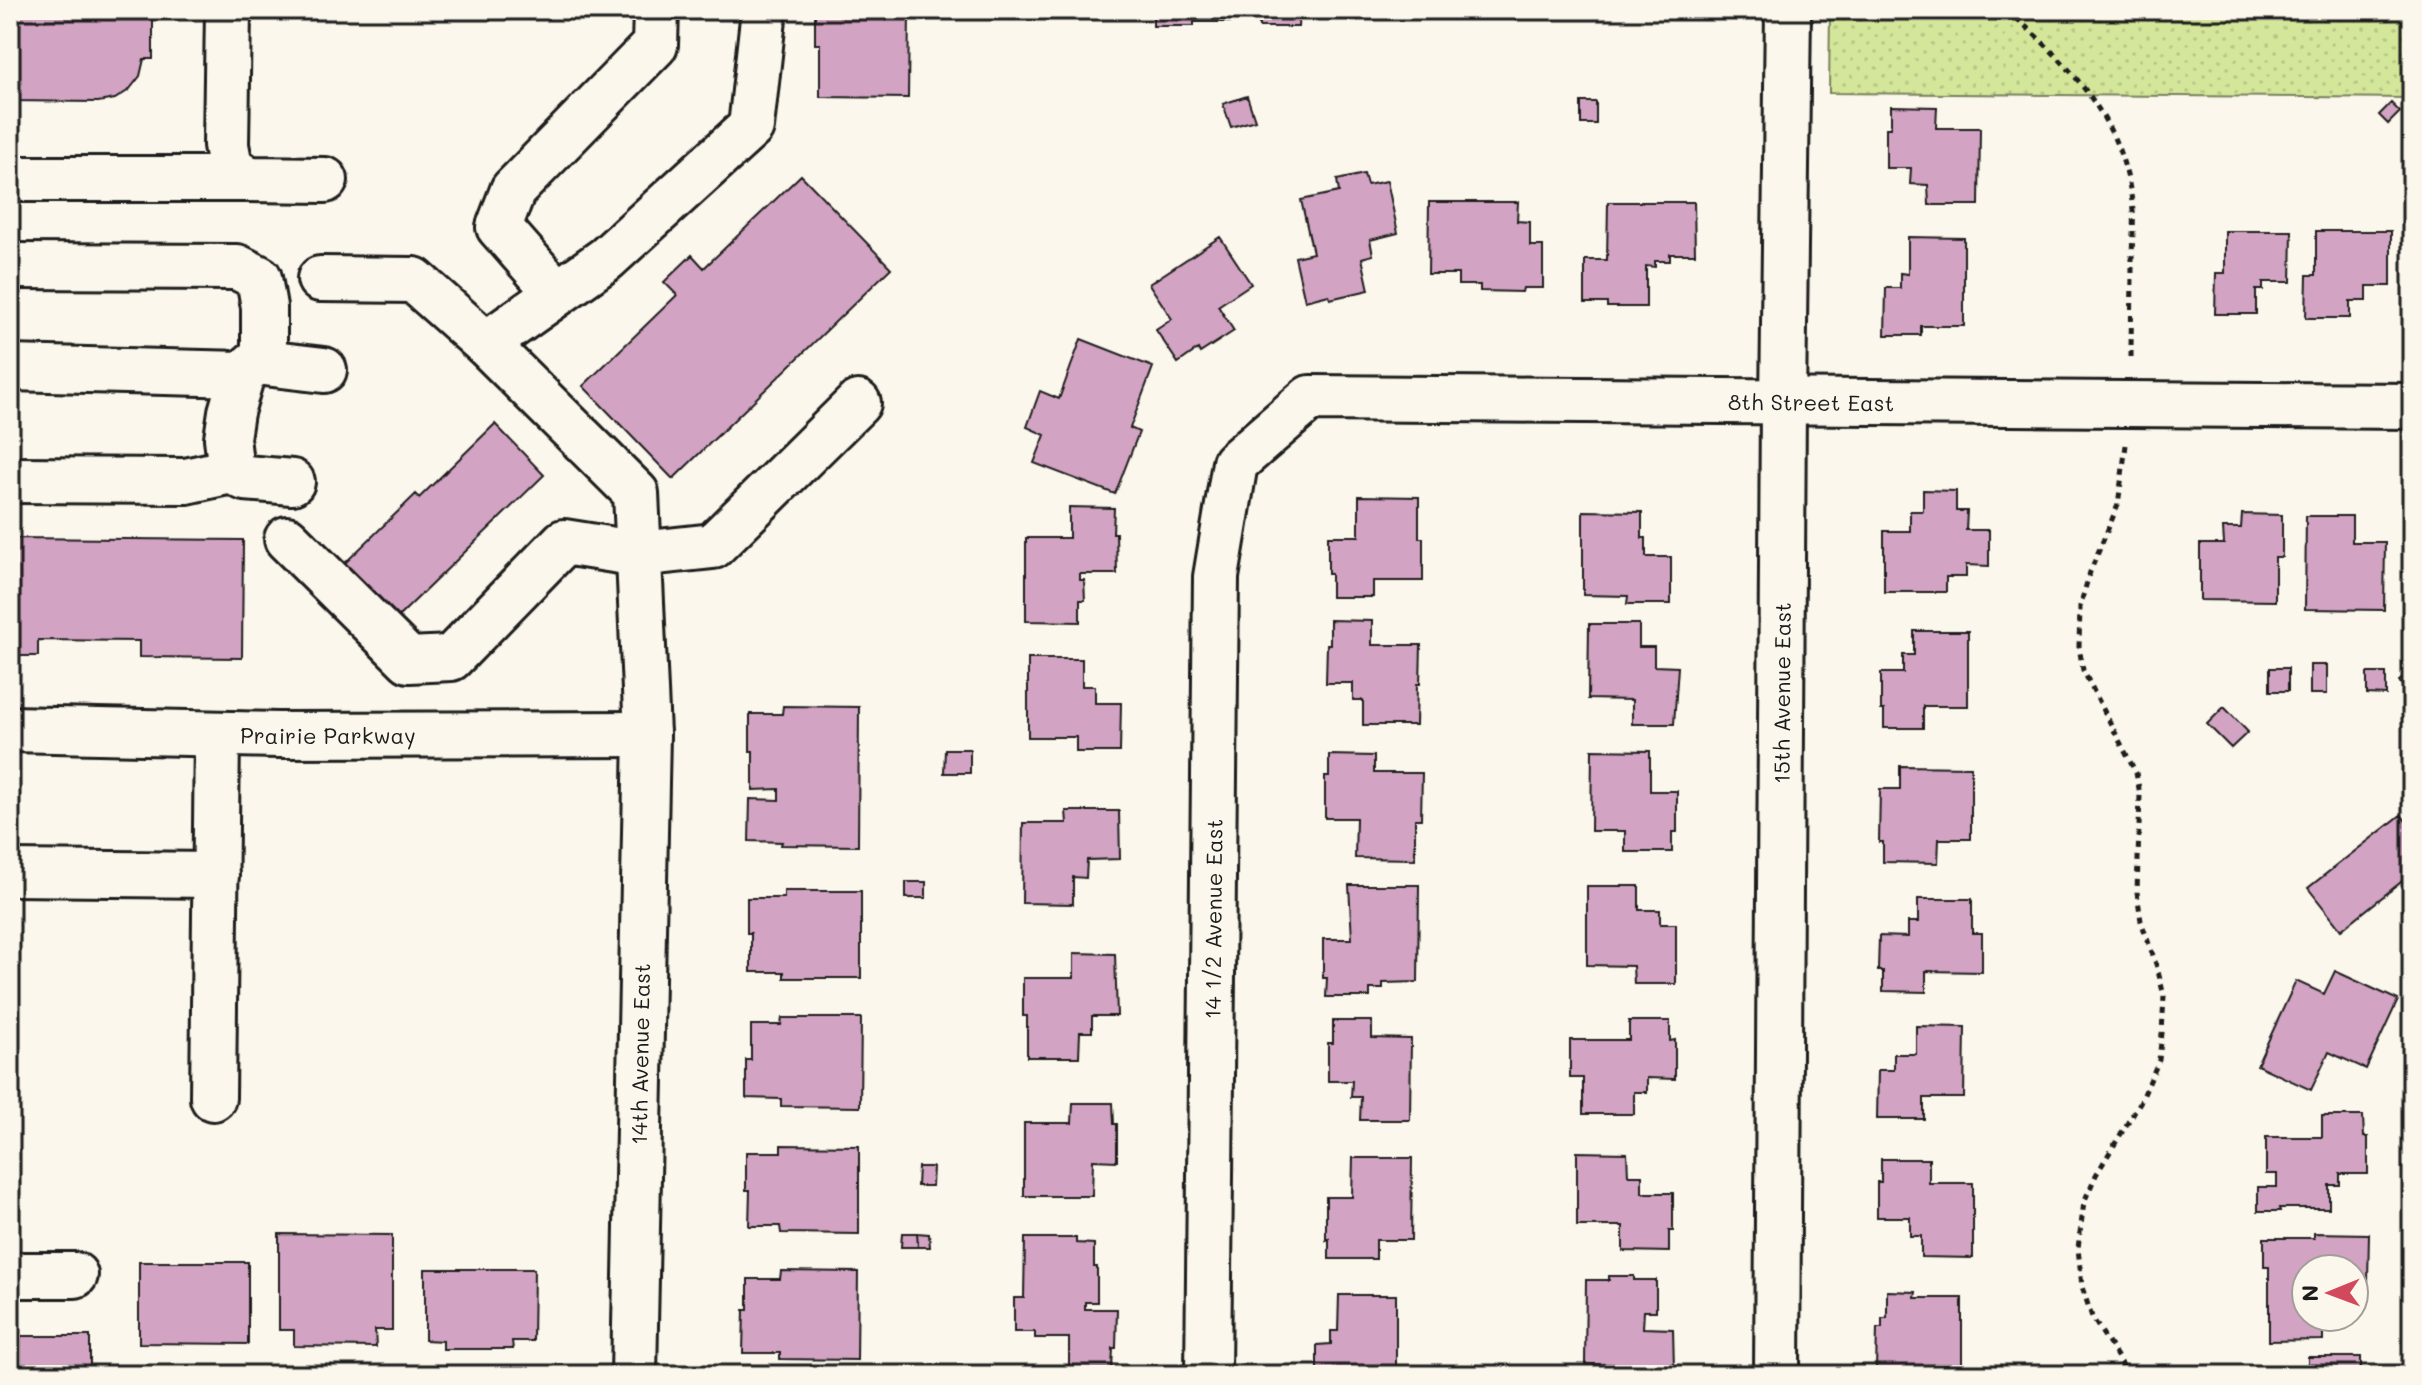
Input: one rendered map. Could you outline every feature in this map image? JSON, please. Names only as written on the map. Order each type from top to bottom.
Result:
[{"type":"street","points":[[228,10],[226,145],[230,166],[248,179]]},
{"type":"street","points":[[557,293],[499,227],[513,190],[655,45],[656,10]]},
{"type":"street","points":[[486,344],[606,259],[751,127],[764,10]]},
{"type":"street","name":"15th Avenue East","points":[[1777,1375],[1788,10]]},
{"type":"street","points":[[10,179],[325,180]]},
{"type":"street","points":[[10,266],[237,267],[259,278],[264,307],[253,369],[231,412],[227,438],[231,471]]},
{"type":"street","name":"14th Avenue East","points":[[320,279],[414,280],[486,344],[636,493],[647,734],[634,1375]]},
{"type":"street","points":[[10,368],[324,370]]},
{"type":"street","name":"8th Street East","points":[[1235,463],[1310,398],[2412,406]]},
{"type":"street","points":[[287,539],[409,660],[451,658],[564,542],[639,554],[713,546],[858,403]]},
{"type":"street","name":"14 1/2 Avenue East","points":[[1208,1375],[1216,577],[1235,463]]},
{"type":"street","points":[[10,480],[186,481],[231,471],[245,478],[292,482]]},
{"type":"street","name":"Prairie Parkway","points":[[10,729],[217,734],[647,734]]},
{"type":"street","points":[[213,1098],[217,734]]},
{"type":"street","points":[[10,873],[216,875]]},
{"type":"street","points":[[10,1275],[75,1275]]},
{"type":"path","points":[[2007,10],[2049,47],[2088,91],[2109,127],[2124,169],[2133,210],[2126,453],[2118,505],[2090,572],[2080,606],[2079,647],[2083,670],[2136,773],[2140,794],[2137,892],[2141,921],[2164,996],[2159,1060],[2142,1099],[2096,1175],[2084,1202],[2078,1248],[2082,1287],[2092,1317],[2129,1375]]},
{"type":"green space","points":[[1830,10],[2412,10],[2412,98],[1829,93]]},
{"type":"building","points":[[10,10],[153,10],[153,59],[144,59],[140,76],[129,90],[115,99],[98,102],[10,101]]},
{"type":"building","points":[[815,10],[909,10],[908,98],[820,97],[820,44],[815,44]]},
{"type":"building","points":[[1111,10],[1338,10],[1338,14],[1299,14],[1298,27],[1259,27],[1259,22],[1194,22],[1194,26],[1153,26],[1153,13],[1111,13]]},
{"type":"building","points":[[1247,96],[1255,120],[1231,127],[1223,104]]},
{"type":"building","points":[[1581,102],[1596,102],[1596,124],[1581,124]]},
{"type":"building","points":[[2391,103],[2400,112],[2388,124],[2379,115]]},
{"type":"building","points":[[1891,106],[1937,107],[1936,128],[1980,128],[1979,205],[1929,205],[1928,185],[1910,184],[1911,168],[1886,168],[1886,128],[1891,128]]},
{"type":"building","points":[[1364,174],[1367,185],[1387,181],[1398,233],[1370,240],[1373,255],[1362,258],[1369,290],[1305,301],[1295,257],[1313,253],[1301,200],[1339,192],[1337,180]]},
{"type":"building","points":[[801,175],[891,268],[673,479],[583,386],[677,295],[664,282],[692,255],[704,268]]},
{"type":"building","points":[[1429,202],[1518,202],[1517,221],[1530,222],[1530,246],[1543,246],[1543,288],[1523,288],[1522,292],[1480,291],[1480,285],[1458,285],[1458,274],[1428,274]]},
{"type":"building","points":[[1608,202],[1694,202],[1695,254],[1670,254],[1670,261],[1655,261],[1655,267],[1646,266],[1646,307],[1607,307],[1607,303],[1585,303],[1585,260],[1607,260]]},
{"type":"building","points":[[2225,231],[2292,231],[2291,282],[2263,282],[2263,290],[2256,290],[2256,314],[2215,314],[2216,273],[2225,273]]},
{"type":"building","points":[[2316,231],[2391,231],[2391,286],[2367,286],[2367,301],[2350,301],[2350,318],[2306,318],[2307,275],[2316,275]]},
{"type":"building","points":[[1220,237],[1251,284],[1218,306],[1234,331],[1178,363],[1156,330],[1172,319],[1149,284]]},
{"type":"building","points":[[1908,237],[1964,238],[1964,326],[1921,326],[1921,335],[1885,335],[1886,288],[1900,288],[1900,273],[1908,274]]},
{"type":"building","points":[[1081,339],[1153,367],[1130,428],[1139,432],[1115,494],[1034,463],[1045,435],[1027,427],[1040,391],[1059,399]]},
{"type":"building","points":[[495,424],[544,475],[396,619],[344,564],[416,494],[419,498]]},
{"type":"building","points":[[1923,490],[1956,491],[1956,511],[1967,511],[1966,530],[1989,530],[1989,566],[1966,565],[1966,577],[1946,577],[1946,592],[1884,592],[1884,531],[1910,531],[1910,511],[1923,511]]},
{"type":"building","points":[[1359,496],[1419,497],[1423,581],[1373,581],[1373,597],[1331,597],[1328,536],[1359,536]]},
{"type":"building","points":[[1069,507],[1114,508],[1117,574],[1080,574],[1080,580],[1084,580],[1085,600],[1080,600],[1080,622],[1026,621],[1026,538],[1069,538]]},
{"type":"building","points":[[1583,511],[1642,512],[1646,557],[1671,557],[1671,604],[1627,604],[1628,596],[1583,595]]},
{"type":"building","points":[[2242,514],[2282,515],[2282,557],[2275,557],[2275,601],[2200,600],[2200,544],[2224,544],[2223,528],[2241,528]]},
{"type":"building","points":[[2306,516],[2352,516],[2352,542],[2385,542],[2384,610],[2305,609]]},
{"type":"building","points":[[10,538],[243,540],[242,658],[139,657],[139,641],[38,640],[38,656],[10,656]]},
{"type":"building","points":[[1330,620],[1372,621],[1372,645],[1421,645],[1416,725],[1363,725],[1363,700],[1353,700],[1353,683],[1326,683]]},
{"type":"building","points":[[1589,624],[1639,624],[1639,647],[1654,647],[1654,666],[1678,667],[1674,724],[1632,724],[1632,700],[1588,699]]},
{"type":"building","points":[[1914,631],[1968,631],[1968,706],[1923,706],[1923,728],[1884,728],[1881,673],[1903,673],[1903,655],[1914,655]]},
{"type":"building","points":[[1028,659],[1082,659],[1082,686],[1095,686],[1095,703],[1121,703],[1120,752],[1076,752],[1076,737],[1028,737]]},
{"type":"building","points":[[2310,665],[2327,665],[2327,694],[2310,694]]},
{"type":"building","points":[[2270,668],[2288,668],[2288,691],[2270,691]]},
{"type":"building","points":[[2412,672],[2412,697],[2411,698],[2399,681]]},
{"type":"building","points":[[2367,673],[2386,673],[2386,695],[2367,694]]},
{"type":"building","points":[[783,706],[859,707],[858,846],[781,845],[782,842],[749,841],[750,799],[779,800],[779,789],[753,790],[750,714],[782,714]]},
{"type":"building","points":[[2224,707],[2248,732],[2231,748],[2207,724]]},
{"type":"building","points":[[945,749],[970,749],[970,773],[944,773]]},
{"type":"building","points":[[1592,750],[1650,751],[1650,791],[1677,791],[1677,832],[1672,832],[1672,852],[1625,852],[1625,831],[1591,831]]},
{"type":"building","points":[[1329,755],[1374,756],[1374,773],[1422,773],[1421,819],[1415,819],[1415,859],[1355,858],[1356,818],[1325,818],[1325,777],[1329,777]]},
{"type":"building","points":[[1900,766],[1971,767],[1971,839],[1939,839],[1938,863],[1883,862],[1883,842],[1879,842],[1880,789],[1900,789]]},
{"type":"building","points":[[1066,811],[1119,811],[1120,859],[1087,860],[1086,878],[1073,877],[1073,904],[1022,903],[1023,823],[1067,823]]},
{"type":"building","points":[[2401,815],[2410,826],[2412,824],[2412,888],[2405,879],[2341,930],[2308,888]]},
{"type":"building","points":[[906,882],[926,882],[926,898],[906,898]]},
{"type":"building","points":[[1349,885],[1419,885],[1418,982],[1383,983],[1383,989],[1370,989],[1370,997],[1326,997],[1323,939],[1352,939]]},
{"type":"building","points":[[1587,886],[1639,886],[1639,910],[1660,910],[1660,924],[1676,924],[1676,984],[1634,984],[1633,966],[1587,965]]},
{"type":"building","points":[[784,891],[861,891],[861,978],[784,978],[784,972],[751,972],[747,898],[784,898]]},
{"type":"building","points":[[1918,899],[1972,899],[1972,933],[1982,933],[1982,972],[1926,971],[1926,992],[1883,991],[1883,971],[1878,971],[1879,936],[1908,937],[1908,922],[1918,922]]},
{"type":"building","points":[[1074,953],[1115,954],[1117,1016],[1092,1016],[1092,1032],[1080,1032],[1079,1057],[1027,1057],[1023,978],[1074,978]]},
{"type":"building","points":[[2335,971],[2398,1000],[2366,1069],[2329,1052],[2311,1090],[2257,1065],[2296,981],[2324,994]]},
{"type":"building","points":[[782,1018],[861,1018],[860,1107],[781,1106],[781,1099],[746,1098],[746,1060],[751,1060],[751,1025],[781,1025]]},
{"type":"building","points":[[1333,1021],[1372,1021],[1372,1038],[1411,1039],[1410,1120],[1360,1120],[1361,1097],[1351,1097],[1352,1081],[1328,1081],[1328,1043],[1333,1043]]},
{"type":"building","points":[[1629,1021],[1670,1021],[1670,1041],[1675,1040],[1675,1079],[1647,1078],[1647,1092],[1634,1092],[1634,1114],[1583,1114],[1583,1078],[1570,1078],[1570,1040],[1629,1040]]},
{"type":"building","points":[[1916,1026],[1965,1027],[1964,1098],[1924,1098],[1924,1119],[1877,1119],[1878,1070],[1894,1070],[1894,1054],[1916,1054]]},
{"type":"building","points":[[1073,1103],[1113,1103],[1114,1124],[1117,1124],[1117,1161],[1093,1160],[1092,1196],[1024,1196],[1024,1123],[1072,1123]]},
{"type":"building","points":[[2322,1116],[2363,1116],[2364,1137],[2368,1137],[2368,1174],[2340,1174],[2340,1185],[2329,1185],[2329,1208],[2258,1211],[2258,1187],[2277,1187],[2277,1174],[2266,1174],[2266,1137],[2322,1137]]},
{"type":"building","points":[[781,1145],[859,1146],[859,1234],[781,1233],[780,1226],[749,1226],[750,1190],[746,1190],[746,1152],[781,1152]]},
{"type":"building","points":[[1577,1152],[1627,1153],[1628,1175],[1642,1175],[1642,1193],[1673,1193],[1673,1231],[1669,1231],[1669,1252],[1623,1251],[1623,1226],[1577,1226]]},
{"type":"building","points":[[1353,1158],[1412,1158],[1411,1240],[1376,1240],[1376,1259],[1329,1259],[1326,1197],[1352,1197]]},
{"type":"building","points":[[1881,1159],[1929,1159],[1929,1183],[1973,1183],[1973,1258],[1921,1257],[1921,1236],[1910,1236],[1910,1217],[1877,1217],[1877,1182],[1881,1182]]},
{"type":"building","points":[[918,1167],[933,1167],[932,1186],[917,1186]]},
{"type":"building","points":[[902,1233],[917,1233],[918,1247],[901,1247]]},
{"type":"building","points":[[917,1233],[929,1234],[930,1247],[918,1247]]},
{"type":"building","points":[[2314,1233],[2369,1234],[2369,1253],[2290,1253],[2290,1333],[2323,1333],[2323,1340],[2269,1341],[2269,1267],[2264,1267],[2264,1238],[2314,1238]]},
{"type":"building","points":[[279,1234],[392,1235],[392,1330],[375,1330],[376,1347],[294,1346],[294,1330],[279,1330]]},
{"type":"building","points":[[1025,1238],[1076,1238],[1076,1243],[1094,1244],[1097,1302],[1085,1302],[1085,1309],[1117,1309],[1112,1369],[1069,1369],[1069,1338],[1035,1338],[1035,1332],[1014,1332],[1014,1298],[1024,1298]]},
{"type":"building","points":[[139,1262],[248,1262],[248,1344],[139,1343]]},
{"type":"building","points":[[425,1269],[534,1269],[533,1341],[512,1341],[513,1349],[443,1349],[443,1341],[425,1340]]},
{"type":"building","points":[[781,1271],[858,1272],[857,1360],[780,1359],[780,1353],[743,1353],[748,1279],[780,1279]]},
{"type":"building","points":[[1609,1276],[1656,1280],[1656,1311],[1644,1311],[1643,1328],[1673,1329],[1674,1369],[1670,1369],[1670,1375],[1627,1375],[1627,1365],[1585,1364],[1586,1280],[1609,1280]]},
{"type":"building","points":[[1887,1291],[1916,1292],[1915,1298],[1962,1298],[1962,1375],[1882,1375],[1882,1370],[1876,1371],[1877,1328],[1882,1328],[1882,1318],[1887,1318]]},
{"type":"building","points":[[1339,1295],[1396,1295],[1396,1375],[1317,1375],[1317,1345],[1331,1344],[1331,1331],[1338,1331]]},
{"type":"building","points":[[10,1336],[90,1336],[90,1375],[10,1375]]},
{"type":"building","points":[[2308,1357],[2361,1357],[2361,1375],[2308,1375]]}]
